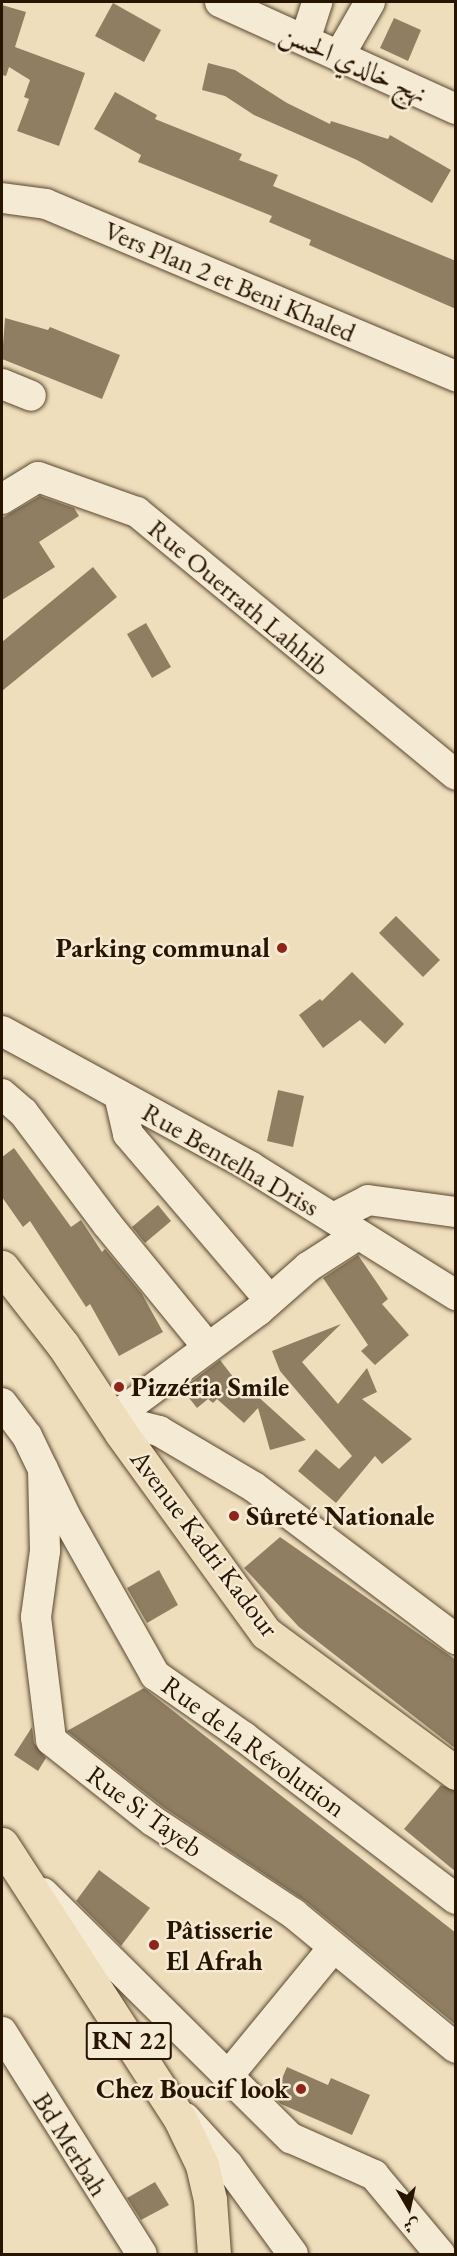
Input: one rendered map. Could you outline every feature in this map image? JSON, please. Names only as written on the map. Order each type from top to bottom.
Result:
[{"type":"main road","name":"Avenue Kadri Kadour","points":[[2,1267],[63,1345],[112,1419],[266,1633],[456,1773]]},
{"type":"main road","name":"RN 22","points":[[8,1855],[165,2096],[202,2165],[210,2200],[214,2254]]},
{"type":"street","name":"نهج خالدي الحسن","points":[[220,2],[253,10],[305,40],[456,109]]},
{"type":"street","points":[[305,40],[317,2]]},
{"type":"street","points":[[339,56],[370,2]]},
{"type":"street","name":"Vers Plan 2 et Beni Khaled","points":[[2,198],[46,204],[456,376]]},
{"type":"street","points":[[2,384],[31,396]]},
{"type":"street","name":"Rue Ouerrath Lahhib","points":[[2,499],[38,477],[137,512],[456,776]]},
{"type":"street","name":"Rue Bentelha Driss","points":[[2,1031],[251,1167],[333,1218],[356,1236],[456,1295]]},
{"type":"street","points":[[2,1094],[23,1112],[100,1215],[207,1346]]},
{"type":"street","points":[[119,1095],[128,1134],[270,1300]]},
{"type":"street","points":[[333,1218],[368,1200],[456,1212]]},
{"type":"street","points":[[112,1419],[270,1300],[308,1267],[356,1236]]},
{"type":"street","name":"Rue de la Révolution","points":[[2,1403],[27,1436],[42,1469],[155,1675],[355,1819],[456,1899]]},
{"type":"street","points":[[112,1419],[159,1431],[254,1487],[453,1633]]},
{"type":"street","name":"Rue Si Tayeb","points":[[42,1469],[45,1551],[36,1617],[51,1740],[153,1821],[294,1914],[456,2048]]},
{"type":"street","points":[[8,1855],[227,2077],[291,2138],[374,2175],[440,2254]]},
{"type":"street","points":[[227,2077],[333,1948]]},
{"type":"street","name":"Bd Merbah","points":[[2,2032],[142,2254]]},
{"type":"street","points":[[165,2096],[228,2165],[292,2254]]},
{"type":"building","points":[[113,3],[161,30],[144,62],[95,36]]},
{"type":"building","points":[[2,5],[26,12],[15,47],[85,73],[59,146],[17,131],[29,99],[24,97],[30,80],[9,67],[6,76],[2,75]]},
{"type":"building","points":[[394,18],[421,30],[408,61],[380,48]]},
{"type":"building","points":[[208,63],[235,70],[287,103],[330,124],[331,121],[388,139],[390,135],[451,170],[432,203],[357,160],[254,115],[225,96],[202,90]]},
{"type":"building","points":[[115,92],[157,115],[155,119],[242,154],[239,160],[278,175],[273,186],[456,261],[456,309],[309,245],[311,240],[269,222],[272,216],[138,162],[141,155],[94,129]]},
{"type":"building","points":[[5,318],[48,330],[50,327],[120,355],[102,399],[2,359]]},
{"type":"building","points":[[40,496],[74,508],[79,516],[39,542],[55,567],[2,600],[2,518]]},
{"type":"building","points":[[93,567],[117,597],[2,691],[2,642]]},
{"type":"building","points":[[146,623],[171,667],[152,678],[127,634]]},
{"type":"building","points":[[396,916],[440,960],[423,977],[379,933]]},
{"type":"building","points":[[352,972],[404,1024],[385,1044],[360,1020],[323,1048],[299,1015],[320,999],[322,1001]]},
{"type":"building","points":[[278,1090],[304,1096],[293,1147],[267,1141]]},
{"type":"building","points":[[14,1148],[71,1227],[81,1220],[102,1252],[105,1249],[142,1294],[163,1332],[119,1356],[90,1304],[86,1307],[30,1221],[23,1227],[2,1197],[2,1157]]},
{"type":"building","points":[[158,1205],[171,1221],[145,1243],[132,1227]]},
{"type":"building","points":[[358,1255],[388,1299],[382,1304],[409,1335],[375,1365],[361,1351],[368,1345],[323,1278]]},
{"type":"building","points":[[341,1324],[302,1362],[338,1404],[367,1368],[377,1392],[362,1399],[412,1439],[382,1464],[375,1456],[336,1503],[298,1471],[316,1449],[339,1469],[352,1456],[280,1371],[272,1351]]},
{"type":"building","points":[[220,1360],[240,1386],[243,1383],[306,1440],[270,1450],[258,1408],[244,1423],[217,1399],[213,1403],[208,1399],[197,1408],[182,1389]]},
{"type":"building","points":[[280,1537],[456,1660],[456,1749],[299,1627],[244,1568]]},
{"type":"building","points":[[159,1570],[178,1605],[147,1623],[127,1588]]},
{"type":"building","points":[[144,1688],[456,1933],[456,2025],[305,1901],[163,1807],[67,1731]]},
{"type":"building","points":[[32,1727],[34,1743],[46,1758],[38,1771],[14,1755]]},
{"type":"building","points":[[441,1785],[456,1791],[456,1872],[404,1829]]},
{"type":"building","points":[[99,1870],[150,1908],[121,1946],[76,1901]]},
{"type":"building","points":[[287,2067],[328,2085],[331,2078],[370,2095],[352,2135],[281,2104],[274,2097]]},
{"type":"building","points":[[155,2182],[169,2205],[141,2220],[127,2198]]},
{"type":"place","name":"Parking communal","points":[[282,948]]},
{"type":"place","name":"Pizzéria Smile","points":[[119,1387]]},
{"type":"place","name":"Sûreté Nationale","points":[[234,1516]]},
{"type":"place","name":"Pâtisserie El Afrah","points":[[154,1945]]},
{"type":"place","name":"Chez Boucif look","points":[[301,2089]]}]
